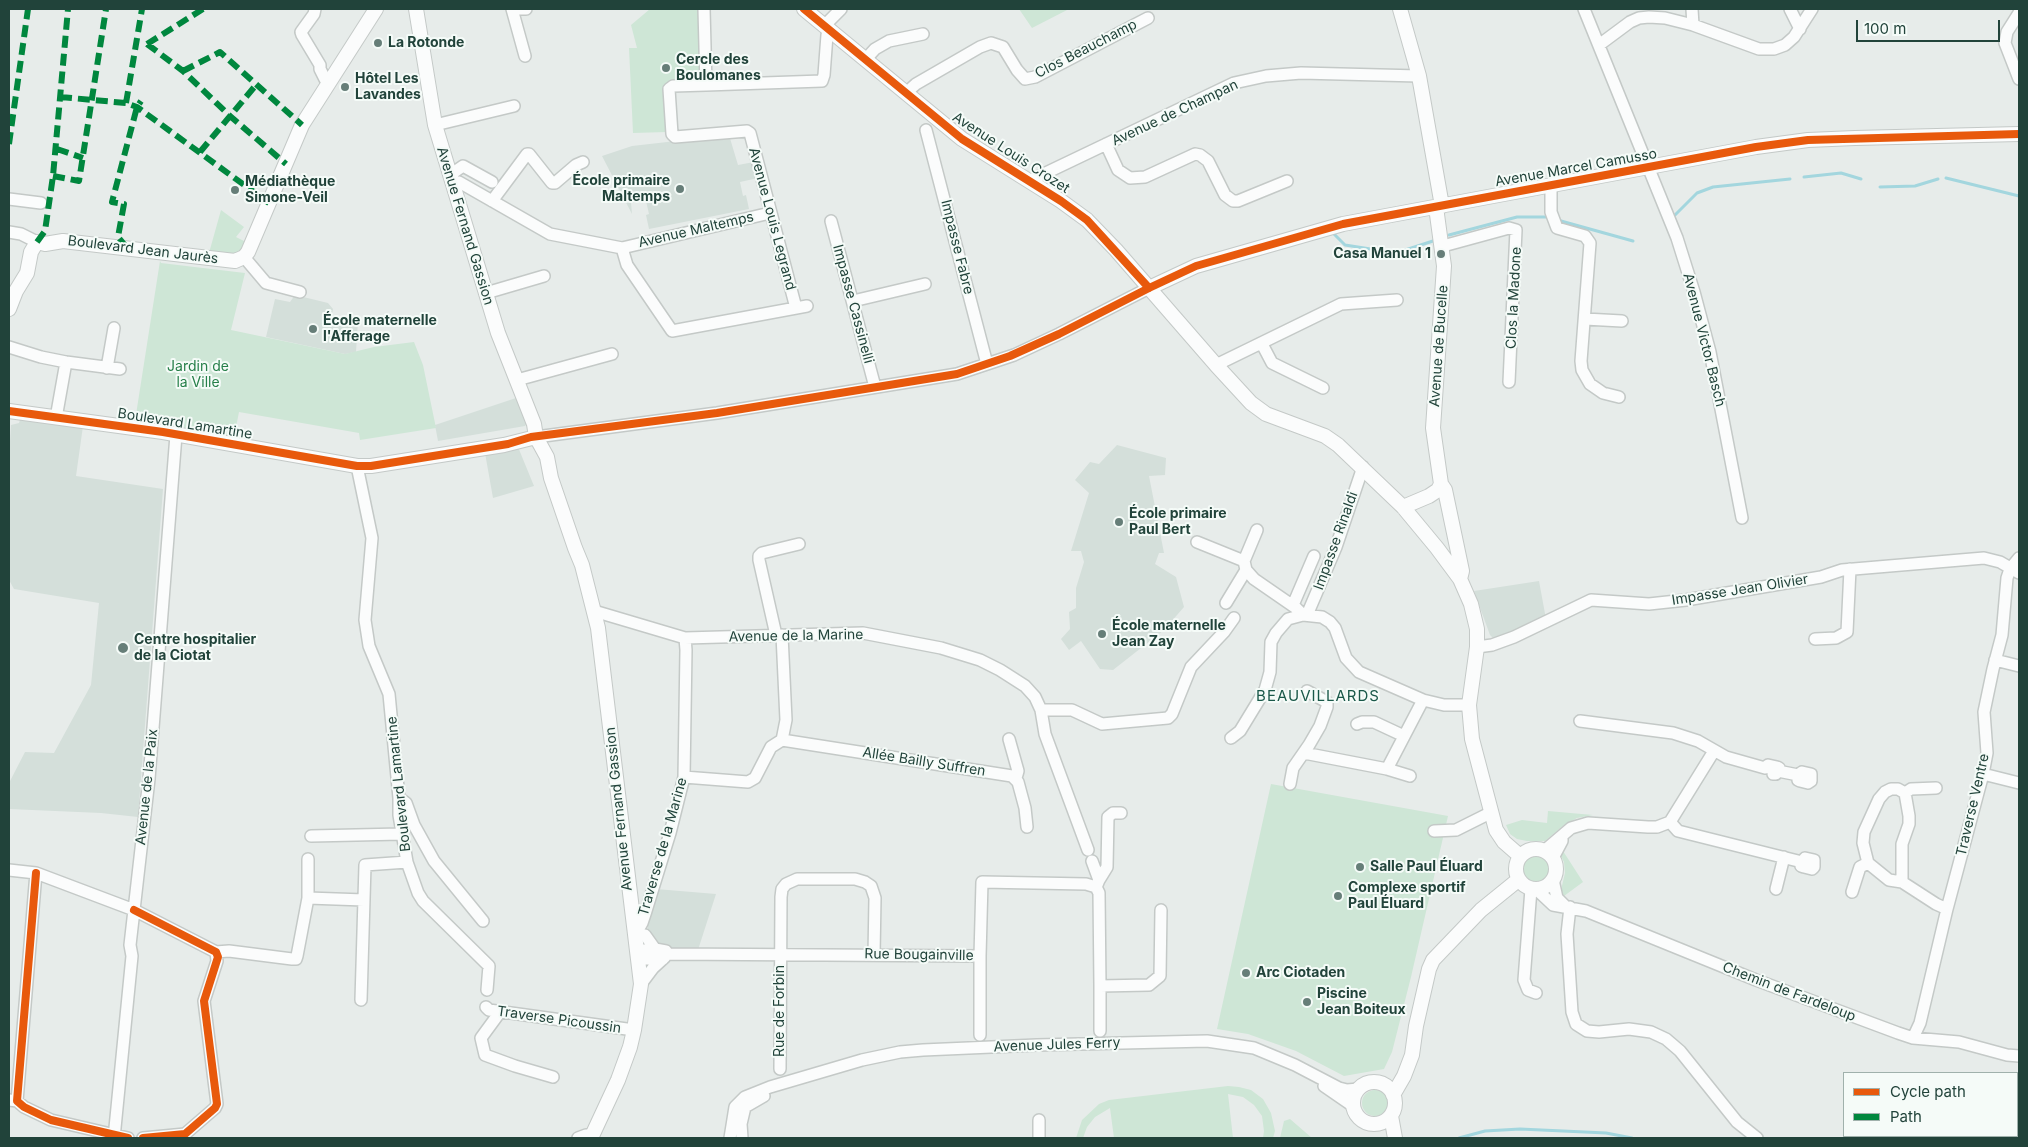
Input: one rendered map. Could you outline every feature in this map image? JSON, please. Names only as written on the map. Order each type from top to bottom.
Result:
[{"type":"street","points":[[315,9],[314,14],[301,32],[320,65],[320,69],[332,77]]},
{"type":"street","points":[[300,292],[266,283],[246,254],[302,125],[376,9]]},
{"type":"street","name":"Avenue Fernand Gassion","points":[[416,9],[435,125],[498,333],[534,424],[534,437],[547,457],[551,478],[582,565],[594,611],[603,658],[641,984],[634,1030],[618,1080],[592,1136]]},
{"type":"street","points":[[525,56],[512,9],[526,9]]},
{"type":"street","points":[[704,9],[706,85],[822,81],[828,27],[841,9]]},
{"type":"street","name":"Avenue Louis Crozet","points":[[804,9],[962,140],[1061,201],[1087,220],[1251,403],[1266,414],[1325,436],[1363,467],[1403,507],[1460,579],[1471,604],[1477,629],[1477,647],[1469,705],[1472,739],[1499,836],[1520,856]]},
{"type":"street","name":"Avenue de Bucelle","points":[[1400,9],[1419,76],[1439,206],[1443,246],[1443,295],[1433,428],[1441,484],[1444,490],[1462,571],[1460,579]]},
{"type":"street","name":"Avenue Victor Basch","points":[[1584,9],[1676,238],[1694,292],[1710,352],[1742,518]]},
{"type":"street","points":[[1692,9],[1693,25]]},
{"type":"street","points":[[1790,9],[1800,29]]},
{"type":"street","points":[[1599,45],[1630,22],[1639,18],[1665,18],[1693,25],[1766,50],[1785,45],[1800,29],[1812,9]]},
{"type":"street","points":[[2019,13],[2007,32],[2005,42],[2019,79]]},
{"type":"street","name":"Clos Beauchamp","points":[[906,93],[916,84],[980,47],[991,43],[1003,47],[1017,70],[1026,78],[1035,77],[1148,18]]},
{"type":"street","points":[[865,60],[875,49],[889,41],[923,34]]},
{"type":"street","name":"Avenue de Champan","points":[[1029,181],[1234,83],[1266,76],[1301,73],[1419,76]]},
{"type":"street","name":"Avenue Louis Legrand","points":[[622,248],[627,265],[672,331],[802,307],[770,213],[750,133],[747,131],[682,137],[673,136],[671,132],[669,89],[672,86],[706,85]]},
{"type":"street","points":[[435,125],[514,106]]},
{"type":"street","name":"Impasse Fabre","points":[[926,130],[987,364]]},
{"type":"street","name":"Avenue Marcel Camusso","points":[[1149,288],[1196,266],[1318,230],[1756,147],[1808,140],[2019,134]]},
{"type":"street","points":[[1106,144],[1118,170],[1130,178],[1145,177],[1195,154],[1200,155],[1208,161],[1225,195],[1238,201],[1287,180]]},
{"type":"street","points":[[492,201],[526,154],[529,154],[552,183],[555,183],[576,165],[583,162]]},
{"type":"street","points":[[492,182],[463,166],[452,179],[550,234],[622,248]]},
{"type":"street","points":[[1551,185],[1551,212],[1557,228],[1585,236],[1590,244],[1581,361],[1582,370],[1590,384],[1603,393],[1619,397]]},
{"type":"street","points":[[9,198],[41,203]]},
{"type":"street","name":"Avenue Maltemps","points":[[622,248],[770,213]]},
{"type":"street","name":"Impasse Cassinelli","points":[[832,221],[875,387]]},
{"type":"street","name":"Clos la Madone","points":[[1443,246],[1509,228],[1516,230],[1509,382]]},
{"type":"street","name":"Boulevard Jean Jaurès","points":[[9,232],[21,234],[45,244],[63,241],[235,261],[246,254]]},
{"type":"street","points":[[9,309],[16,291],[27,273],[31,252],[37,242]]},
{"type":"street","points":[[486,293],[544,276]]},
{"type":"street","points":[[853,300],[925,284]]},
{"type":"street","points":[[357,466],[370,466],[448,454],[508,444],[534,437],[717,413],[957,374],[1014,355],[1149,288]]},
{"type":"street","points":[[1216,365],[1341,304],[1397,300]]},
{"type":"street","points":[[1585,319],[1622,321]]},
{"type":"street","points":[[107,368],[114,328]]},
{"type":"street","points":[[1262,344],[1272,363],[1323,388]]},
{"type":"street","points":[[9,347],[66,362],[120,369]]},
{"type":"street","points":[[517,380],[612,354]]},
{"type":"street","points":[[56,418],[66,362]]},
{"type":"street","name":"Boulevard Lamartine","points":[[9,411],[176,434],[357,466],[372,538],[365,620],[369,646],[389,694],[401,834],[407,862]]},
{"type":"street","name":"Avenue de la Paix","points":[[114,1137],[132,956],[130,945],[149,779],[176,434]]},
{"type":"street","name":"Impasse Rinaldi","points":[[1305,615],[1336,547],[1363,467]]},
{"type":"street","points":[[1403,507],[1429,496],[1438,490],[1441,484]]},
{"type":"street","points":[[1226,603],[1245,566],[1257,530]]},
{"type":"street","points":[[1197,542],[1245,566],[1254,579],[1305,615]]},
{"type":"street","points":[[684,776],[748,782],[755,778],[771,747],[782,740],[786,720],[779,635],[759,556],[762,553],[799,544]]},
{"type":"street","points":[[1293,605],[1314,556]]},
{"type":"street","name":"Impasse Jean Olivier","points":[[1477,647],[1492,645],[1514,637],[1591,600],[1649,604],[1686,600],[1821,577],[1850,569],[1984,558],[2000,562],[2014,571]]},
{"type":"street","points":[[2014,571],[2019,558]]},
{"type":"street","points":[[1815,639],[1836,638],[1847,632],[1850,569]]},
{"type":"street","name":"Traverse Ventre","points":[[1913,1038],[1920,1023],[1947,909],[1983,774],[1987,752],[1984,712],[2005,617],[2006,578],[2014,571]]},
{"type":"street","name":"Avenue de la Marine","points":[[594,611],[684,638],[863,633],[942,648],[980,660],[1025,686],[1035,697],[1041,710],[1045,734],[1090,855],[1097,884]]},
{"type":"street","points":[[1231,738],[1240,731],[1265,690],[1270,672],[1271,642],[1276,633],[1288,619],[1305,615],[1322,617],[1330,622],[1335,628],[1346,658],[1359,672],[1423,700],[1444,705],[1469,705]]},
{"type":"street","points":[[1041,710],[1072,710],[1102,724],[1168,718],[1172,714],[1190,667],[1224,632],[1234,618]]},
{"type":"street","name":"Traverse de la Marine","points":[[634,935],[642,923],[646,911],[670,833],[684,776],[686,650],[684,638]]},
{"type":"street","points":[[1995,660],[2019,666]]},
{"type":"street","points":[[1290,784],[1294,768],[1320,726],[1328,704],[1307,691]]},
{"type":"street","points":[[1387,769],[1423,700]]},
{"type":"street","points":[[1580,721],[1672,734],[1698,742],[1726,757],[1766,768],[1765,771],[1768,772],[1776,774],[1778,771],[1798,775]]},
{"type":"street","points":[[1357,724],[1374,722],[1404,736]]},
{"type":"street","points":[[1010,739],[1018,771],[1016,778],[1025,808],[1027,827]]},
{"type":"street","name":"Allée Bailly Suffren","points":[[782,740],[1016,778]]},
{"type":"street","points":[[1548,854],[1572,828],[1588,823],[1657,827],[1670,822],[1714,751]]},
{"type":"street","points":[[1304,753],[1387,769],[1410,776]]},
{"type":"street","points":[[1983,774],[2019,783]]},
{"type":"street","points":[[1905,793],[1911,789],[1936,788]]},
{"type":"street","points":[[1905,793],[1898,789],[1892,789],[1885,792],[1879,799],[1864,832],[1863,843],[1868,863],[1889,880],[1902,882],[1947,909]]},
{"type":"street","points":[[1902,882],[1902,844],[1909,824],[1905,793]]},
{"type":"street","points":[[399,798],[406,803],[414,825],[434,861],[483,920]]},
{"type":"street","points":[[1434,831],[1456,830],[1492,812]]},
{"type":"street","points":[[1100,1031],[1099,900],[1097,884],[1107,867],[1108,817],[1113,813],[1120,813]]},
{"type":"street","points":[[1670,822],[1678,831],[1802,862]]},
{"type":"street","points":[[311,836],[401,834]]},
{"type":"street","points":[[1567,934],[1553,905],[1534,890],[1521,884],[1518,880],[1515,868],[1520,856],[1531,849],[1548,854],[1556,869],[1553,880],[1557,898],[1568,907],[1567,934],[1572,1012],[1576,1024],[1587,1030],[1599,1032],[1629,1029],[1650,1032],[1666,1039],[1680,1051],[1737,1122],[1757,1138]]},
{"type":"street","points":[[1776,888],[1784,857]]},
{"type":"street","points":[[9,870],[36,873],[134,910],[216,952],[229,951],[296,959],[308,898],[308,859]]},
{"type":"street","points":[[360,1000],[365,865],[407,862]]},
{"type":"street","name":"Traverse Picoussin","points":[[407,862],[418,893],[423,901],[489,966],[487,990]]},
{"type":"street","points":[[1852,892],[1860,868],[1868,863]]},
{"type":"street","points":[[36,873],[13,1100],[24,1108],[51,1120],[114,1137],[128,1138]]},
{"type":"street","name":"Rue de Forbin","points":[[780,1069],[781,897],[782,889],[786,884],[797,879],[855,879],[871,886],[875,898],[874,955]]},
{"type":"street","points":[[1388,1090],[1409,1066],[1429,970],[1437,954],[1481,910],[1518,880]]},
{"type":"street","points":[[1534,890],[1543,888],[1553,880]]},
{"type":"street","name":"Rue Bougainville","points":[[638,955],[646,959],[666,956],[780,954],[980,956],[982,882],[1097,884]]},
{"type":"street","points":[[1534,890],[1524,980],[1528,990],[1536,993]]},
{"type":"street","points":[[308,898],[364,900]]},
{"type":"street","name":"Chemin de Fardeloup","points":[[1553,905],[1586,911],[1756,980],[1913,1038],[1959,1042],[2019,1056]]},
{"type":"street","points":[[1100,986],[1149,985],[1160,976],[1161,910]]},
{"type":"street","name":"Rue Bougainville","points":[[634,935],[644,935],[655,949],[666,951],[666,956]]},
{"type":"street","points":[[638,955],[644,950],[655,949]]},
{"type":"street","points":[[143,1138],[185,1134],[215,1108],[217,1104],[204,1001],[217,961],[216,952]]},
{"type":"street","points":[[641,984],[653,968],[666,956]]},
{"type":"street","points":[[980,956],[980,1035]]},
{"type":"street","name":"Traverse Picoussin","points":[[486,1007],[489,1010],[500,1012],[634,1030]]},
{"type":"street","points":[[500,1012],[480,1038],[485,1055],[515,1066],[552,1076]]},
{"type":"street","name":"Avenue Jules Ferry","points":[[730,1138],[733,1114],[739,1101],[745,1097],[770,1087],[862,1060],[900,1052],[1037,1044],[1190,1040],[1231,1043],[1254,1048],[1347,1090],[1359,1089]]},
{"type":"street","name":"Avenue Jules Ferry","points":[[1314,1076],[1324,1086],[1353,1106]]},
{"type":"street","name":"Avenue Jules Ferry","points":[[742,1138],[741,1124],[745,1107],[797,1080]]},
{"type":"street","points":[[1391,1116],[1379,1124],[1362,1121],[1353,1106],[1354,1097],[1359,1089],[1368,1083],[1388,1090],[1395,1106],[1391,1116],[1395,1138]]},
{"type":"street","points":[[1039,1138],[1040,1120]]},
{"type":"street","points":[[1379,1124],[1395,1138]]},
{"type":"street","points":[[578,1138],[586,1135],[592,1136]]},
{"type":"shaded area","name":"École primaire Maltemps","points":[[729,135],[738,165],[754,162],[753,170],[758,178],[740,182],[743,196],[746,195],[749,209],[649,229],[646,215],[649,214],[646,201],[631,203],[632,214],[602,156],[632,146]]},
{"type":"shaded area","name":"École maternelle l'Afferage","points":[[295,295],[328,303],[333,309],[332,315],[358,321],[356,352],[345,354],[266,337],[275,299],[290,302]]},
{"type":"shaded area","points":[[519,397],[528,422],[525,426],[438,441],[435,425]]},
{"type":"shaded area","name":"Centre hospitalier de la Ciotat","points":[[21,417],[83,426],[76,476],[163,489],[138,817],[101,813],[9,809],[9,783],[25,752],[54,753],[91,685],[99,603],[14,589],[9,580],[9,458],[11,425],[19,423]]},
{"type":"shaded area","name":"École primaire Paul Bert","points":[[1117,445],[1166,458],[1165,475],[1149,476],[1164,553],[1159,553],[1155,564],[1176,577],[1184,607],[1164,630],[1113,670],[1100,669],[1081,641],[1069,650],[1061,639],[1070,629],[1069,612],[1076,608],[1076,588],[1084,562],[1081,551],[1071,551],[1089,493],[1075,480],[1090,462],[1099,464]]},
{"type":"shaded area","points":[[518,447],[534,486],[493,498],[485,453]]},
{"type":"shaded area","points":[[1539,581],[1546,619],[1494,639],[1490,635],[1474,591]]},
{"type":"shaded area","points":[[656,889],[716,894],[697,953],[646,947],[648,926]]},
{"type":"green space","name":"Cercle des Boulomanes","points":[[650,9],[702,9],[702,82],[666,84],[667,132],[633,133],[629,48],[637,48],[631,25]]},
{"type":"green space","points":[[1019,9],[1069,9],[1032,28]]},
{"type":"green space","points":[[221,210],[244,227],[236,237],[246,242],[239,253],[233,255],[209,253]]},
{"type":"green space","name":"Jardin de la Ville","points":[[160,261],[161,263],[245,273],[231,330],[345,354],[374,347],[414,342],[423,365],[436,428],[360,440],[359,433],[239,412],[234,437],[135,421]]},
{"type":"green space","name":"Complexe sportif Paul Éluard","points":[[1271,784],[1448,816],[1411,977],[1392,1052],[1384,1069],[1344,1076],[1296,1051],[1248,1034],[1217,1029]]},
{"type":"green space","points":[[1548,811],[1593,815],[1577,818],[1564,825],[1545,841],[1517,839],[1510,834],[1506,825],[1522,820],[1547,823]]},
{"type":"green space","points":[[1563,851],[1583,882],[1564,896],[1561,890],[1565,873],[1564,862],[1561,856]]},
{"type":"green space","points":[[1536,854],[1542,855],[1550,863],[1550,875],[1542,883],[1536,884],[1530,883],[1522,875],[1521,869],[1522,863],[1530,855]]},
{"type":"green space","points":[[1228,1086],[1251,1090],[1263,1099],[1271,1113],[1275,1131],[1273,1138],[1263,1138],[1262,1116],[1254,1105],[1243,1097],[1228,1094],[1233,1138],[1114,1138],[1110,1108],[1095,1117],[1087,1127],[1083,1138],[1076,1138],[1082,1120],[1099,1104],[1109,1100]]},
{"type":"green space","points":[[1375,1090],[1384,1094],[1388,1103],[1384,1112],[1375,1116],[1366,1112],[1362,1103],[1366,1094]]},
{"type":"green space","points":[[1290,1119],[1312,1138],[1280,1138],[1284,1121]]},
{"type":"waterway","points":[[1804,177],[1841,173],[1861,179]]},
{"type":"waterway","points":[[1946,178],[2019,196]]},
{"type":"waterway","points":[[1675,215],[1697,193],[1713,187],[1790,179]]},
{"type":"waterway","points":[[1880,187],[1915,186],[1938,179]]},
{"type":"waterway","points":[[1449,235],[1517,217],[1547,217]]},
{"type":"waterway","points":[[1561,221],[1633,241]]},
{"type":"waterway","points":[[1334,234],[1345,245],[1396,253],[1433,241]]},
{"type":"waterway","points":[[1459,1138],[1485,1131],[1520,1129],[1606,1133],[1632,1138]]},
{"type":"marked path","points":[[9,144],[28,9]]},
{"type":"marked path","points":[[37,242],[45,231],[53,176],[68,9]]},
{"type":"marked path","points":[[53,176],[79,181],[106,9]]},
{"type":"marked path","points":[[126,103],[142,9]]},
{"type":"marked path","points":[[147,44],[203,9]]},
{"type":"marked path","points":[[147,44],[183,71],[230,116],[286,164]]},
{"type":"marked path","points":[[183,71],[220,52],[302,125]]},
{"type":"marked path","points":[[200,152],[256,85]]},
{"type":"marked path","points":[[60,97],[126,103],[137,107],[269,203]]},
{"type":"marked path","points":[[127,248],[118,237],[124,204],[112,202],[137,107],[141,101]]},
{"type":"marked path","points":[[57,149],[83,158]]},
{"type":"cycle path","points":[[804,9],[962,139],[1061,201],[1087,220],[1149,288]]},
{"type":"cycle path","points":[[9,411],[163,432],[357,466],[371,466],[508,444],[531,437],[717,413],[957,374],[1010,356],[1059,334],[1196,266],[1343,224],[1756,147],[1808,140],[2019,134]]},
{"type":"cycle path","points":[[36,873],[17,1101],[24,1107],[51,1120],[128,1138]]},
{"type":"cycle path","points":[[134,910],[216,952],[218,957],[204,1001],[217,1104],[215,1108],[185,1134],[143,1138]]},
{"type":"place","name":"La Rotonde","points":[[378,43]]},
{"type":"place","name":"Cercle des Boulomanes","points":[[666,68]]},
{"type":"place","name":"Hôtel Les Lavandes","points":[[345,87]]},
{"type":"place","name":"École primaire Maltemps","points":[[680,189]]},
{"type":"place","name":"Médiathèque Simone-Veil","points":[[235,190]]},
{"type":"place","name":"Casa Manuel 1","points":[[1441,254]]},
{"type":"place","name":"École maternelle l'Afferage","points":[[313,329]]},
{"type":"place","name":"École primaire Paul Bert","points":[[1119,522]]},
{"type":"place","name":"École maternelle Jean Zay","points":[[1102,634]]},
{"type":"place","name":"Centre hospitalier de la Ciotat","points":[[123,648]]},
{"type":"place","name":"Salle Paul Éluard","points":[[1360,867]]},
{"type":"place","name":"Complexe sportif Paul Éluard","points":[[1338,896]]},
{"type":"place","name":"Arc Ciotaden","points":[[1246,973]]},
{"type":"place","name":"Piscine Jean Boiteux","points":[[1307,1002]]},
{"type":"district","name":"BEAUVILLARDS","points":[[1318,696]]}]
